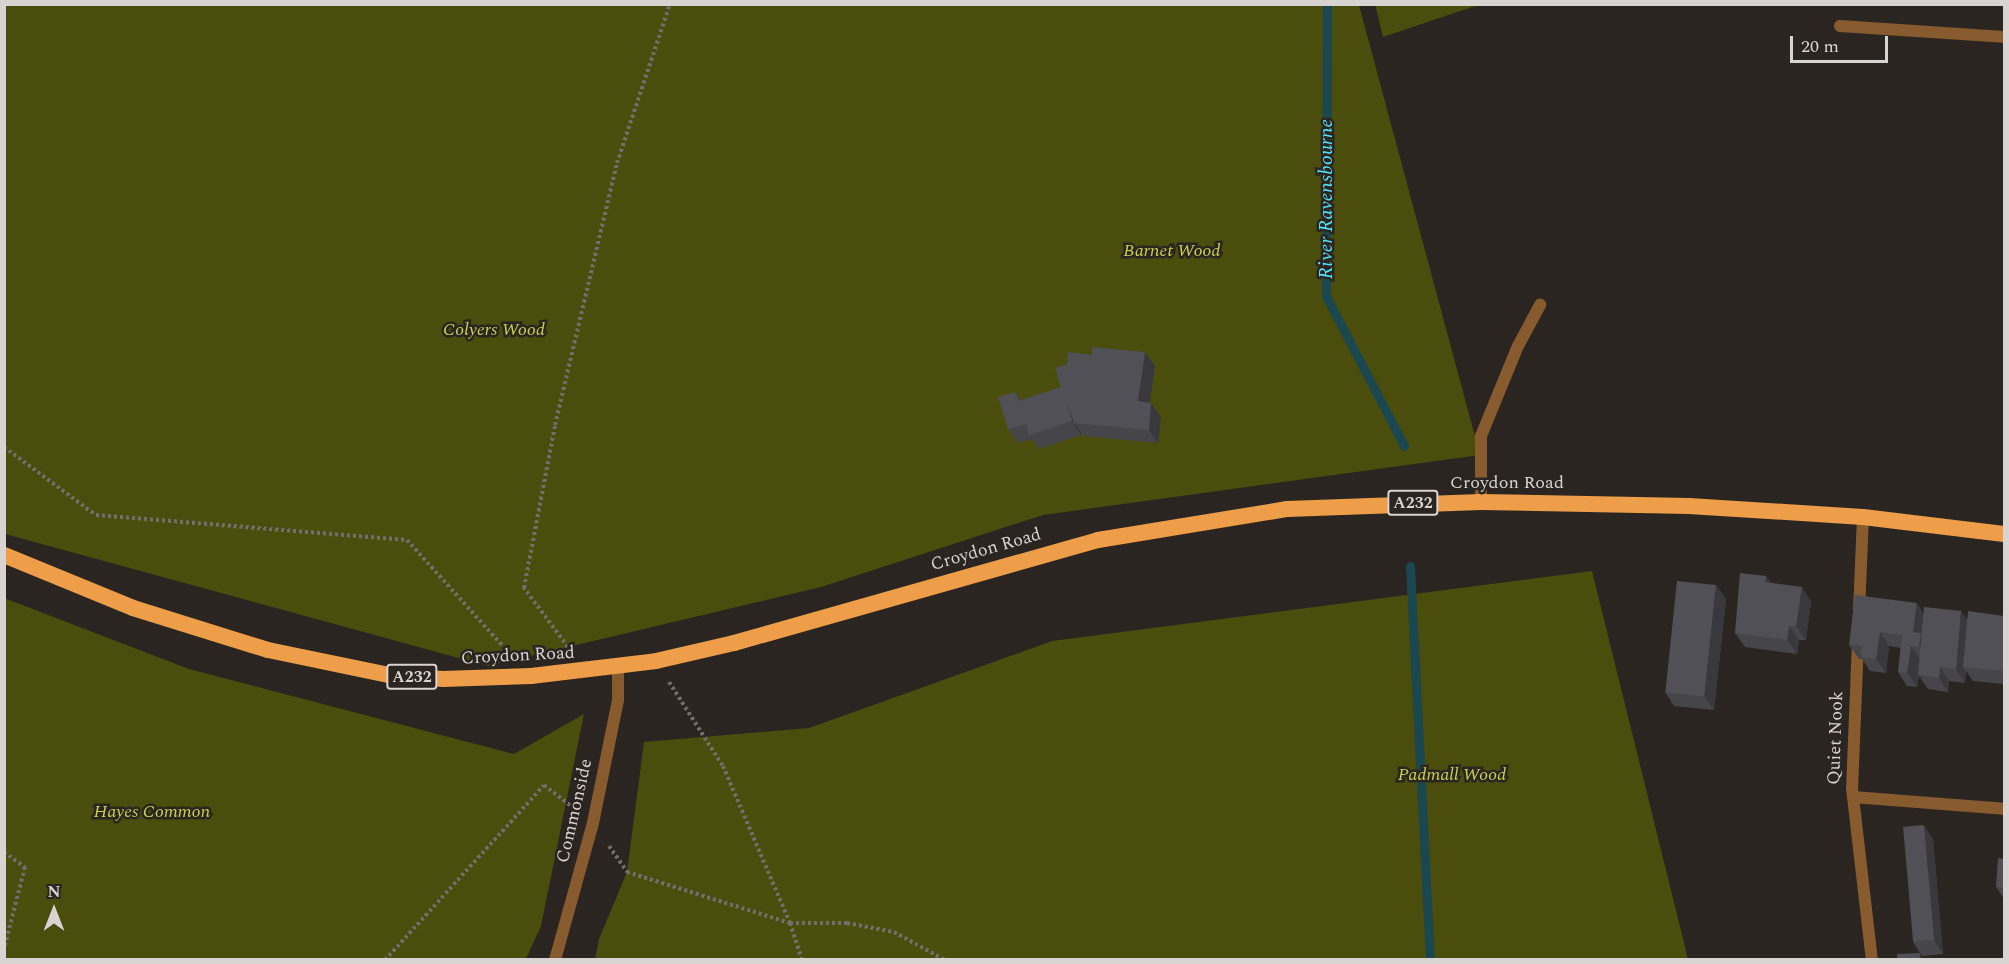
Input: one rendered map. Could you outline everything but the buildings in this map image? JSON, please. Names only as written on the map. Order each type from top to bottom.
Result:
[{"type":"highway","name":"Croydon Road","points":[[4,555],[133,608],[323,663],[443,679],[586,672],[656,661],[745,640],[1098,540],[1287,509],[1481,502],[1689,506],[1863,518],[2004,534]]},
{"type":"street","points":[[1840,26],[2004,37]]},
{"type":"street","points":[[1481,502],[1481,436],[1499,388],[1540,305]]},
{"type":"street","name":"Quiet Nook","points":[[1863,518],[1853,797],[1872,960]]},
{"type":"street","points":[[2004,529],[2004,534]]},
{"type":"street","name":"Commonside","points":[[555,960],[593,823],[618,700],[618,668]]},
{"type":"street","points":[[1853,797],[2004,809]]},
{"type":"path","points":[[586,672],[524,588],[555,425],[616,163],[670,4]]},
{"type":"path","points":[[4,447],[96,515],[407,540],[531,676]]},
{"type":"path","points":[[656,661],[723,766],[790,923],[802,960]]},
{"type":"path","points":[[4,852],[25,867],[4,949]]},
{"type":"path","points":[[790,923],[847,923],[894,932],[945,960]]},
{"type":"green space","points":[[1375,4],[1478,4],[1478,5],[1383,37]]},
{"type":"green space","name":"Colyers Wood","points":[[4,5],[1359,5],[1480,455],[1043,515],[821,587],[488,666],[5,534]]},
{"type":"green space","name":"Padmall Wood","points":[[1592,571],[1688,959],[595,959],[599,939],[627,872],[644,742],[809,728],[1052,641]]},
{"type":"green space","name":"Hayes Common","points":[[4,598],[189,669],[514,754],[584,714],[541,926],[526,959],[5,959]]},
{"type":"waterway","name":"River Ravensbourne","points":[[1327,4],[1326,296],[1404,446]]},
{"type":"waterway","name":"River Ravensbourne","points":[[1410,566],[1430,960]]},
{"type":"park label","name":"Barnet Wood","points":[[1172,251]]}]
